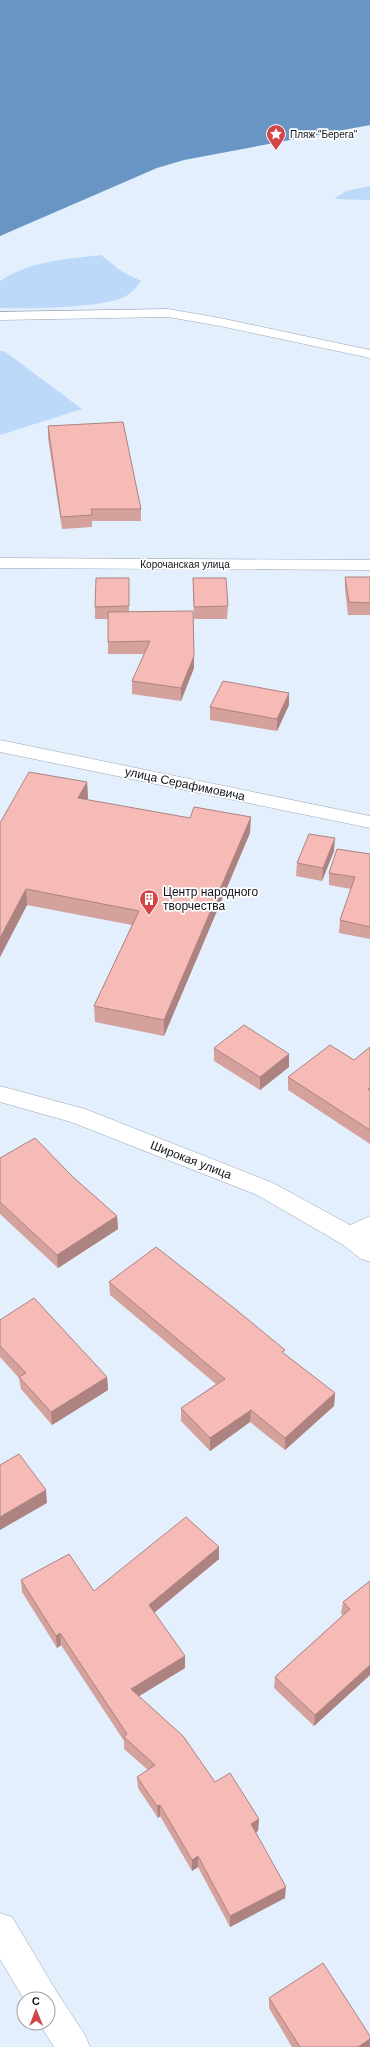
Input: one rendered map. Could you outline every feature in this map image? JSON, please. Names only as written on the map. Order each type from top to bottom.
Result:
[{"type":"street","points":[[0,316],[168,313],[370,354]]},
{"type":"street","name":"Корочанская улица","points":[[0,549],[370,551]]},
{"type":"street","name":"Корочанская улица","points":[[0,563],[370,565]]},
{"type":"street","name":"улица Серафимовича","points":[[0,746],[370,822]]},
{"type":"street","name":"Широкая улица","points":[[0,1094],[77,1115],[265,1189],[360,1231],[370,1252]]},
{"type":"street","points":[[0,1929],[38,1991]]},
{"type":"street","points":[[56,2020],[73,2047]]},
{"type":"shaded area","points":[[0,0],[370,0],[370,125],[184,160],[157,168],[0,236]]},
{"type":"shaded area","points":[[370,186],[370,200],[334,199],[346,191]]},
{"type":"shaded area","points":[[101,255],[121,271],[141,281],[131,293],[116,300],[84,305],[46,308],[0,308],[0,281],[12,274],[49,262]]},
{"type":"shaded area","points":[[0,351],[4,351],[82,409],[0,435]]},
{"type":"building","points":[[123,422],[141,509],[91,509],[92,515],[61,517],[48,426]]},
{"type":"building","points":[[345,577],[370,577],[370,603],[349,602]]},
{"type":"building","points":[[96,578],[129,578],[129,606],[95,607]]},
{"type":"building","points":[[193,578],[226,578],[228,606],[194,607]]},
{"type":"building","points":[[193,611],[194,656],[181,688],[132,681],[150,641],[108,642],[108,612]]},
{"type":"building","points":[[223,681],[289,693],[277,719],[210,707]]},
{"type":"building","name":"Центр народного творчества","points":[[29,772],[87,782],[78,798],[190,818],[194,807],[251,817],[164,1020],[94,1006],[139,911],[26,889],[0,938],[0,823]]},
{"type":"building","points":[[309,834],[335,838],[323,868],[297,863]]},
{"type":"building","points":[[337,849],[370,854],[370,927],[340,920],[355,877],[329,873]]},
{"type":"building","points":[[244,1025],[289,1054],[260,1077],[214,1048]]},
{"type":"building","points":[[330,1045],[354,1060],[370,1047],[370,1087],[368,1089],[370,1090],[370,1130],[288,1077]]},
{"type":"building","points":[[35,1138],[73,1177],[117,1216],[57,1255],[0,1202],[0,1158]]},
{"type":"building","points":[[156,1247],[234,1308],[285,1350],[282,1352],[335,1393],[285,1438],[251,1410],[210,1438],[181,1408],[225,1379],[109,1282]]},
{"type":"building","points":[[34,1298],[107,1377],[51,1412],[19,1377],[26,1373],[0,1346],[0,1320]]},
{"type":"building","points":[[19,1454],[46,1490],[0,1517],[0,1465]]},
{"type":"building","points":[[186,1517],[219,1547],[149,1605],[185,1656],[131,1689],[183,1736],[215,1782],[230,1773],[259,1819],[251,1824],[286,1887],[230,1916],[198,1856],[192,1860],[160,1805],[157,1806],[137,1777],[155,1765],[124,1737],[127,1734],[60,1633],[56,1636],[21,1580],[69,1554],[94,1591]]},
{"type":"building","points":[[370,1581],[370,1665],[315,1715],[275,1677],[350,1609],[343,1602]]},
{"type":"building","points":[[323,1963],[370,2036],[370,2039],[358,2047],[300,2047],[269,1998]]},
{"type":"place","name":"Пляж \"Берега\"","points":[[276,151]]},
{"type":"place","name":"Центр народного творчества","points":[[149,916]]}]
